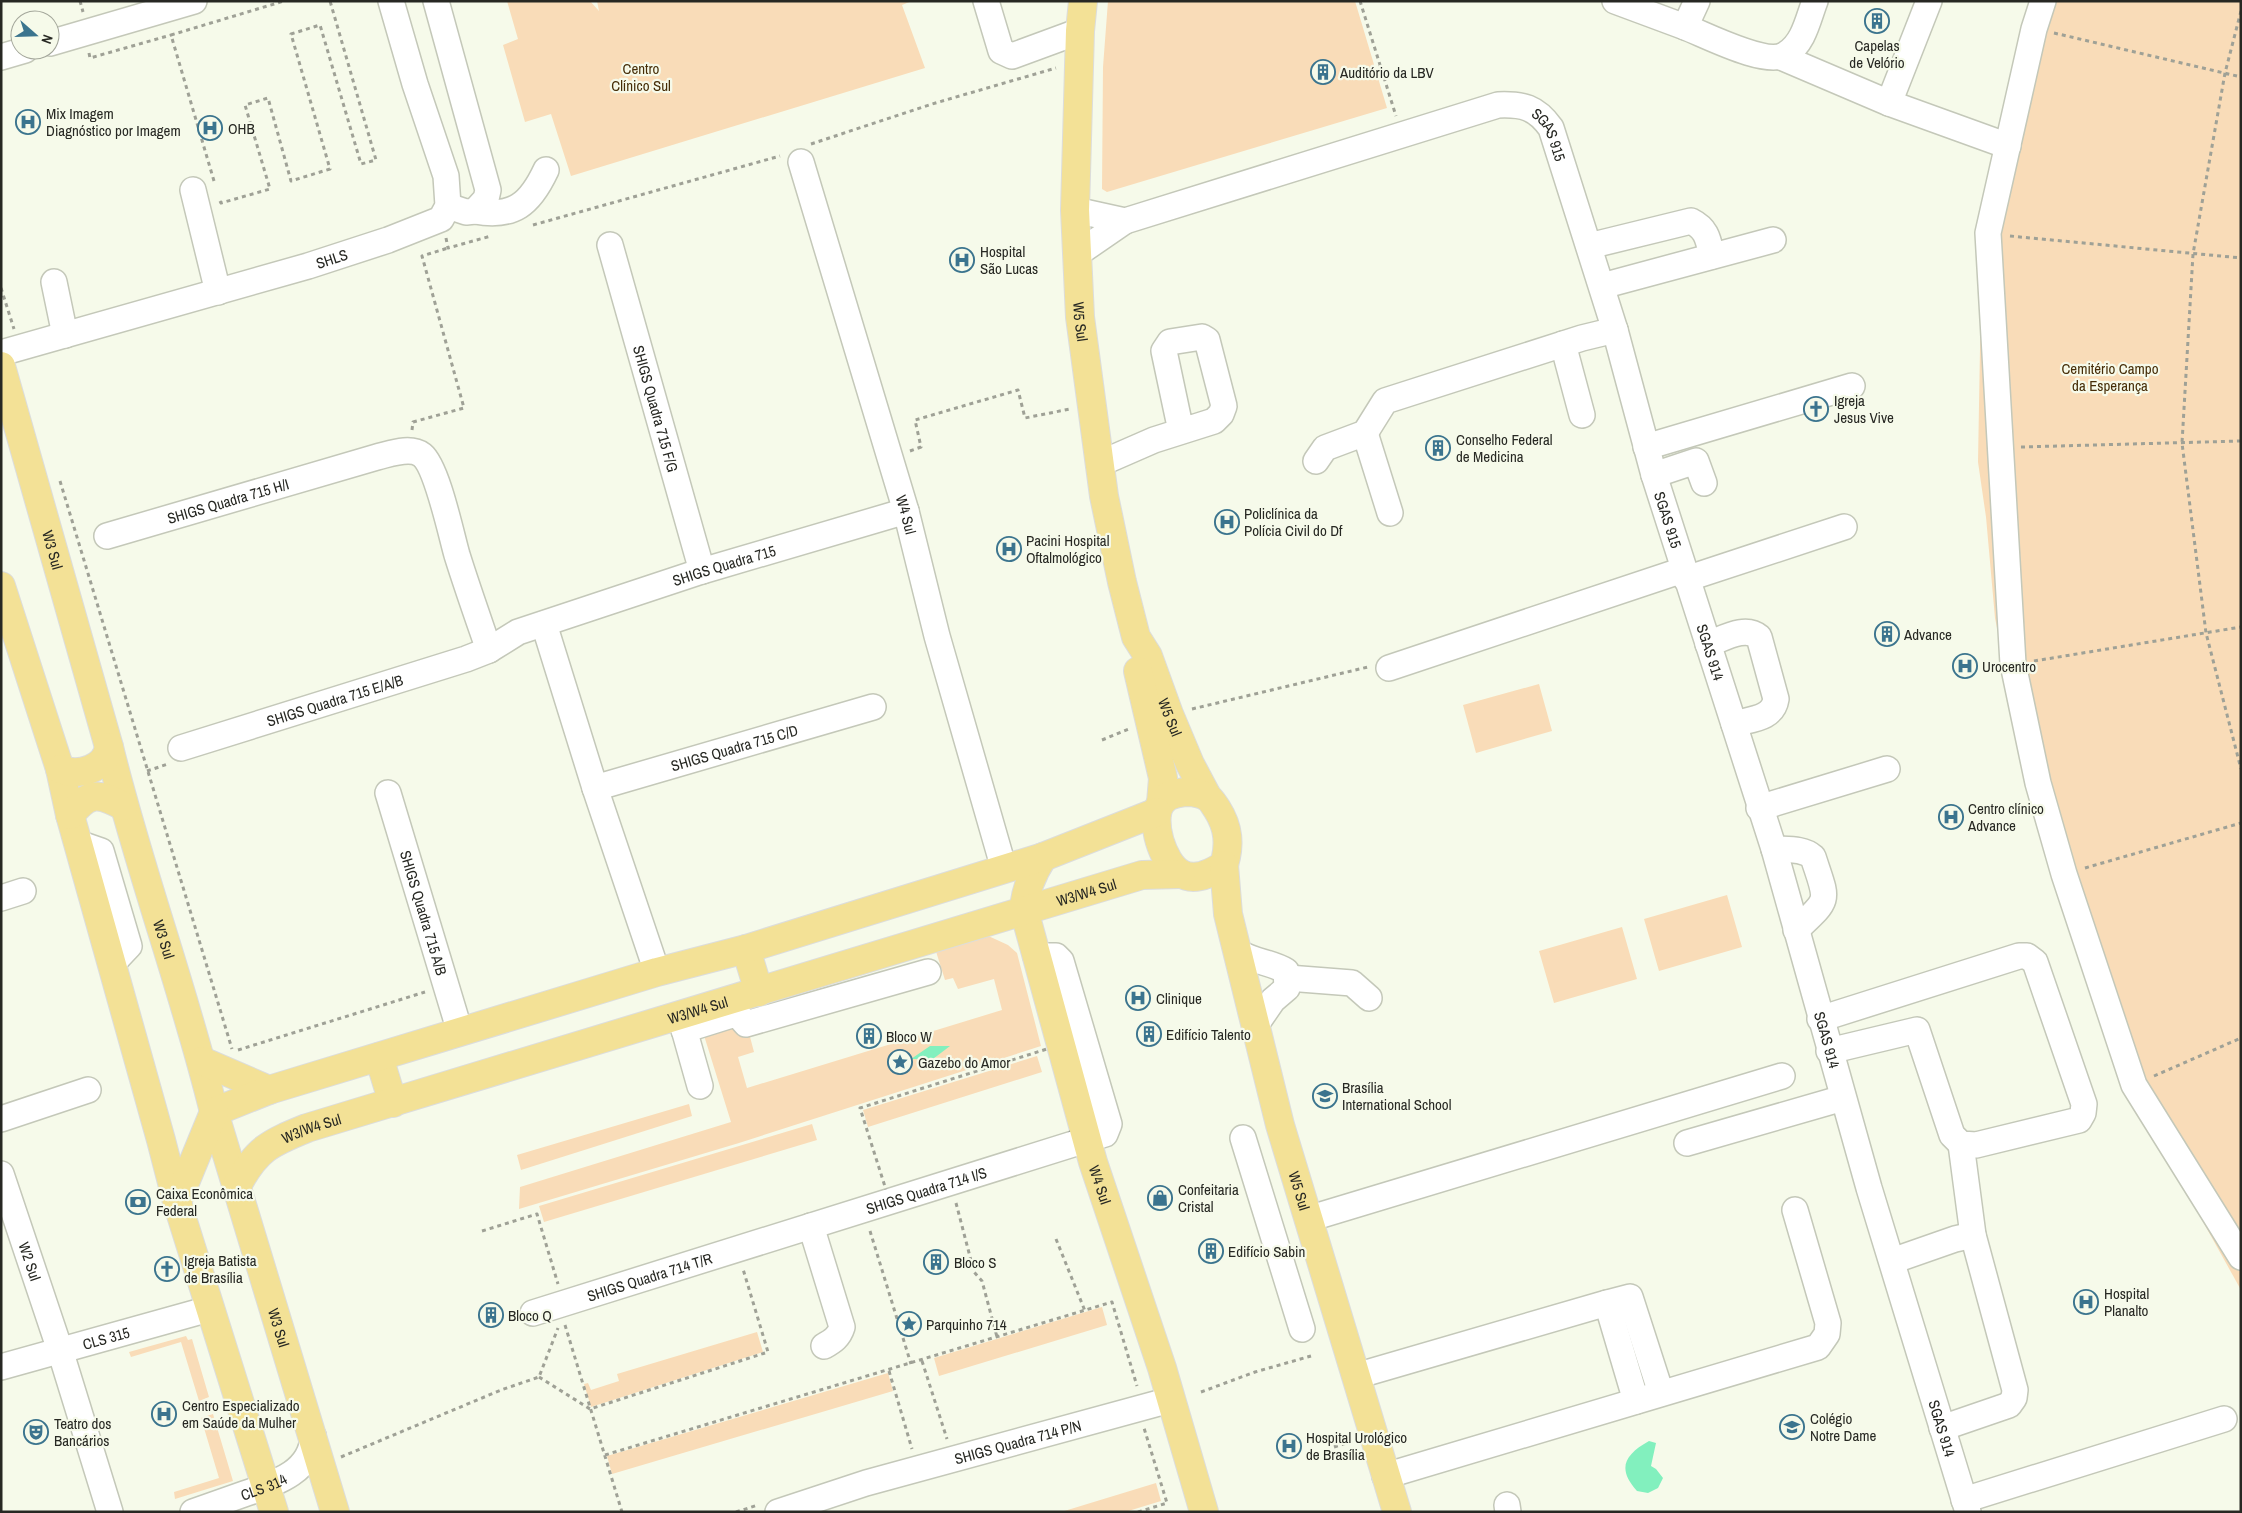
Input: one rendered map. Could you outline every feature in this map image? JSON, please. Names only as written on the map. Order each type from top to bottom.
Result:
[{"type":"main road","name":"W5 Sul","points":[[1084,1],[1080,31],[1075,210],[1080,316],[1099,464],[1122,582],[1136,638],[1136,658],[1139,677],[1163,778],[1159,807]]},
{"type":"main road","name":"W3 Sul","points":[[7,355],[66,548],[109,747],[124,806],[202,1061],[214,1112],[335,1512]]},
{"type":"main road","points":[[1,586],[60,769],[70,815],[177,1202],[274,1512]]},
{"type":"main road","name":"W5 Sul","points":[[1136,638],[1148,656],[1190,764],[1207,796]]},
{"type":"main road","points":[[60,769],[75,773],[93,768],[104,761],[109,747]]},
{"type":"main road","points":[[177,1202],[214,1112],[269,1090],[657,972],[746,949],[1042,857],[1159,807],[1170,794],[1192,792],[1207,796],[1222,816],[1228,834],[1229,850],[1224,865],[1200,876],[1181,874],[1171,865],[1164,854],[1157,827],[1159,807]]},
{"type":"main road","points":[[70,815],[79,804],[93,796],[108,798],[124,806]]},
{"type":"main road","name":"W4 Sul","points":[[1042,857],[1033,871],[1025,896],[1024,910],[1086,1140],[1162,1368],[1204,1512]]},
{"type":"main road","name":"W5 Sul","points":[[1224,865],[1228,914],[1280,1125],[1397,1512]]},
{"type":"main road","name":"W3/W4 Sul","points":[[237,1186],[248,1164],[278,1139],[307,1128],[682,1022],[758,992],[1142,875],[1181,874]]},
{"type":"main road","points":[[986,921],[1003,924],[1016,930],[1026,939],[1036,956]]},
{"type":"main road","points":[[746,949],[758,992]]},
{"type":"main road","points":[[379,1057],[393,1103]]},
{"type":"main road","points":[[202,1061],[269,1090]]},
{"type":"street","points":[[60,40],[194,1]]},
{"type":"street","points":[[391,1],[415,84],[446,176],[444,212],[475,211],[500,214],[515,208],[533,194],[546,170]]},
{"type":"street","points":[[436,1],[488,190],[486,198],[475,211]]},
{"type":"street","points":[[986,1],[1001,51],[1004,54],[1012,56],[1080,31]]},
{"type":"street","points":[[1615,1],[1764,57],[1781,57],[1889,103],[2008,146]]},
{"type":"street","points":[[1685,27],[1697,1]]},
{"type":"street","points":[[1781,57],[1788,54],[1803,35],[1815,1]]},
{"type":"street","points":[[1889,103],[1930,1]]},
{"type":"street","points":[[2043,1],[2034,29],[1988,234],[2013,664],[2038,783],[2064,874],[2134,1085],[2241,1257]]},
{"type":"street","name":"SGAS 915","points":[[1077,254],[1125,221],[1498,106],[1514,105],[1528,107],[1542,115],[1551,128],[1616,330],[1646,447],[1685,574]]},
{"type":"street","name":"W4 Sul","points":[[802,156],[906,511],[937,636],[1004,869]]},
{"type":"street","points":[[204,188],[218,292]]},
{"type":"street","name":"SGAS 915","points":[[1075,210],[1125,221]]},
{"type":"street","name":"SHLS","points":[[7,355],[66,335],[308,266],[396,237],[444,212]]},
{"type":"street","points":[[1589,246],[1691,221],[1701,226],[1707,234],[1712,256]]},
{"type":"street","points":[[1602,286],[1773,240]]},
{"type":"street","name":"SHIGS Quadra 715 F/G","points":[[610,246],[702,571]]},
{"type":"street","points":[[54,282],[66,335]]},
{"type":"street","points":[[1316,461],[1325,448],[1365,433],[1384,401],[1563,344],[1616,330]]},
{"type":"street","points":[[1563,344],[1582,415]]},
{"type":"street","points":[[1646,447],[1852,386]]},
{"type":"street","points":[[1099,464],[1154,440],[1181,431]]},
{"type":"street","points":[[1365,433],[1390,513]]},
{"type":"street","points":[[411,451],[422,455],[432,471],[489,650]]},
{"type":"street","name":"SHIGS Quadra 715 H/I","points":[[106,536],[351,466],[377,456],[411,451]]},
{"type":"street","points":[[1654,475],[1696,461],[1704,483]]},
{"type":"street","name":"SHIGS Quadra 715","points":[[489,650],[518,632],[702,571],[906,511]]},
{"type":"street","points":[[1380,667],[1844,527]]},
{"type":"street","name":"SGAS 914","points":[[1685,574],[1759,808],[1774,849],[1829,1051],[1966,1506]]},
{"type":"street","points":[[544,624],[657,972]]},
{"type":"street","points":[[1708,644],[1745,631],[1753,632],[1759,637],[1776,699],[1775,706],[1770,713],[1734,724]]},
{"type":"street","name":"SHIGS Quadra 715 E/A/B","points":[[181,748],[466,659],[489,650]]},
{"type":"street","name":"SHIGS Quadra 715 C/D","points":[[596,788],[874,707]]},
{"type":"street","points":[[1759,808],[1887,769]]},
{"type":"street","name":"SHIGS Quadra 715 A/B","points":[[388,793],[460,1032]]},
{"type":"street","points":[[1774,849],[1804,851],[1810,854],[1825,894],[1820,908],[1796,930]]},
{"type":"street","points":[[1238,952],[1250,960],[1279,967],[1286,971],[1288,978],[1287,988],[1273,1000],[1255,1026]]},
{"type":"street","points":[[1820,1019],[2019,956],[2027,956],[2035,962],[2084,1104],[2083,1113],[2079,1120],[1976,1145],[1961,1144],[1952,1136],[1906,992]]},
{"type":"street","points":[[700,1086],[682,1022],[735,1014],[746,1024],[928,972]]},
{"type":"street","points":[[1288,978],[1324,979],[1352,983],[1369,998]]},
{"type":"street","points":[[1829,1051],[1917,1030]]},
{"type":"street","points":[[1308,1219],[1782,1076]]},
{"type":"street","points":[[1,1119],[88,1090]]},
{"type":"street","points":[[1686,1142],[1843,1098]]},
{"type":"street","points":[[1243,1138],[1302,1329]]},
{"type":"street","name":"SHIGS Quadra 714 I/S","points":[[768,1240],[1086,1140]]},
{"type":"street","points":[[1942,1428],[2009,1405],[2014,1398],[2015,1390],[1973,1235],[1961,1144]]},
{"type":"street","name":"W2 Sul","points":[[1,1174],[60,1350],[110,1512]]},
{"type":"street","points":[[1385,1476],[1818,1347],[1823,1341],[1828,1323],[1795,1210]]},
{"type":"street","points":[[811,1226],[842,1327],[839,1335],[832,1342],[824,1346]]},
{"type":"street","points":[[1892,1261],[1955,1239],[1973,1235]]},
{"type":"street","name":"SHIGS Quadra 714 T/R","points":[[533,1313],[768,1240]]},
{"type":"street","points":[[1356,1376],[1630,1297],[1661,1393]]},
{"type":"street","points":[[1607,1303],[1636,1401]]},
{"type":"street","name":"CLS 315","points":[[1,1367],[210,1309]]},
{"type":"street","name":"SHIGS Quadra 714 P/N","points":[[778,1512],[866,1483],[1170,1400]]},
{"type":"street","points":[[1966,1506],[2224,1419]]},
{"type":"street","name":"CLS 314","points":[[193,1512],[285,1479],[300,1467],[312,1446],[313,1436]]},
{"type":"path","points":[[204,188],[172,35],[284,1]]},
{"type":"path","points":[[218,194],[221,203],[270,189],[245,105],[268,98],[292,181],[330,169],[291,34],[320,25],[361,164],[376,160],[330,1]]},
{"type":"path","points":[[1360,1],[1402,135]]},
{"type":"path","points":[[2241,11],[2225,74],[2193,254],[2182,443],[2206,633],[2241,769]]},
{"type":"path","points":[[2034,29],[2241,77]]},
{"type":"path","points":[[525,227],[802,156],[810,144],[1079,60]]},
{"type":"path","points":[[444,212],[448,248]]},
{"type":"path","points":[[1988,234],[2241,258]]},
{"type":"path","points":[[411,451],[412,422],[464,408],[422,256],[496,235]]},
{"type":"path","points":[[1,288],[7,355]]},
{"type":"path","points":[[890,458],[920,447],[915,420],[1018,390],[1025,418],[1091,405]]},
{"type":"path","points":[[1999,448],[2241,441]]},
{"type":"path","points":[[59,478],[66,548],[233,1052],[446,986]]},
{"type":"path","points":[[66,548],[106,536]]},
{"type":"path","points":[[2013,664],[2241,628]]},
{"type":"path","points":[[1170,714],[1380,667]]},
{"type":"path","points":[[2064,874],[2241,823]]},
{"type":"path","points":[[2134,1085],[2241,1038]]},
{"type":"path","points":[[1050,1048],[1072,1117],[1075,1126],[1063,1141],[888,1196],[860,1108],[1050,1048]]},
{"type":"path","points":[[954,1198],[974,1272],[982,1281],[997,1338]]},
{"type":"path","points":[[482,1231],[537,1214]]},
{"type":"path","points":[[868,1223],[911,1364]]},
{"type":"path","points":[[1056,1239],[1085,1311]]},
{"type":"path","points":[[539,1377],[590,1409],[768,1352],[741,1261]]},
{"type":"path","points":[[605,1455],[889,1371],[1112,1302],[1138,1386]]},
{"type":"path","points":[[321,1465],[500,1390],[539,1377],[563,1317],[622,1512]]},
{"type":"path","points":[[1201,1392],[1311,1356]]},
{"type":"path","points":[[922,1361],[950,1448]]},
{"type":"path","points":[[889,1371],[913,1450]]},
{"type":"path","points":[[1132,1392],[1142,1382]]},
{"type":"path","points":[[1138,1512],[1167,1503],[1142,1424]]},
{"type":"green space","name":"Centro Clínico Sul","points":[[507,1],[590,1],[599,11],[597,1],[912,1],[902,5],[925,68],[571,176],[551,114],[525,122],[503,45],[518,39]]},
{"type":"green space","name":"Auditório da LBV","points":[[1108,1],[1355,1],[1387,108],[1107,192],[1102,189],[1103,67]]},
{"type":"green space","name":"Cemitério Campo da Esperança","points":[[2035,1],[2241,1],[2241,1290],[2153,1132],[2030,794],[1995,618],[1986,517],[1978,462],[1982,236]]},
{"type":"green space","points":[[1539,684],[1552,731],[1476,753],[1463,705]]},
{"type":"green space","points":[[1727,895],[1742,947],[1659,971],[1644,919]]},
{"type":"green space","points":[[1622,927],[1637,979],[1554,1003],[1539,951]]},
{"type":"green space","points":[[984,934],[1008,945],[1017,953],[1041,1046],[739,1143],[519,1209],[520,1187],[731,1122],[702,1029],[744,1014],[754,1052],[738,1057],[747,1088],[1002,1010],[994,979],[958,989],[953,978],[945,980],[933,942]]},
{"type":"green space","points":[[1037,1056],[1042,1072],[868,1127],[863,1110]]},
{"type":"green space","points":[[689,1104],[692,1116],[521,1170],[517,1155]]},
{"type":"green space","points":[[812,1124],[817,1140],[544,1222],[539,1206]]},
{"type":"green space","points":[[1102,1307],[1107,1325],[939,1376],[934,1358]]},
{"type":"green space","points":[[757,1332],[763,1352],[591,1407],[584,1384],[588,1383],[591,1390],[619,1381],[617,1374]]},
{"type":"green space","points":[[186,1336],[188,1340],[192,1339],[209,1397],[199,1401],[181,1342],[131,1357],[129,1352]]},
{"type":"green space","points":[[888,1373],[893,1391],[612,1474],[607,1456]]},
{"type":"green space","points":[[213,1414],[233,1481],[175,1499],[174,1492],[219,1478],[201,1418]]},
{"type":"green space","points":[[1156,1483],[1161,1501],[1125,1512],[1061,1512]]},
{"type":"shaded area","points":[[930,1046],[950,1046],[933,1059],[911,1059]]},
{"type":"shaded area","points":[[1649,1441],[1656,1443],[1651,1466],[1663,1478],[1658,1488],[1648,1493],[1637,1491],[1627,1476],[1625,1469],[1629,1457],[1640,1446]]},
{"type":"place","name":"Capelas de Velório","points":[[1877,21]]},
{"type":"place","name":"Auditório da LBV","points":[[1323,72]]},
{"type":"place","name":"Mix Imagem Diagnóstico por Imagem","points":[[28,122]]},
{"type":"place","name":"OHB","points":[[210,128]]},
{"type":"place","name":"Hospital São Lucas","points":[[962,260]]},
{"type":"place","name":"Igreja Jesus Vive","points":[[1816,409]]},
{"type":"place","name":"Conselho Federal de Medicina","points":[[1438,448]]},
{"type":"place","name":"Policlínica da Polícia Civil do Df","points":[[1227,522]]},
{"type":"place","name":"Pacini Hospital Oftalmológico","points":[[1009,549]]},
{"type":"place","name":"Advance","points":[[1887,634]]},
{"type":"place","name":"Urocentro","points":[[1965,666]]},
{"type":"place","name":"Centro clínico Advance","points":[[1951,817]]},
{"type":"place","name":"Clinique","points":[[1138,998]]},
{"type":"place","name":"Edifício Talento","points":[[1149,1034]]},
{"type":"place","name":"Bloco W","points":[[869,1036]]},
{"type":"place","name":"Gazebo do Amor","points":[[900,1062]]},
{"type":"place","name":"Brasília International School","points":[[1325,1096]]},
{"type":"place","name":"Confeitaria Cristal","points":[[1160,1198]]},
{"type":"place","name":"Caixa Econômica Federal","points":[[138,1202]]},
{"type":"place","name":"Edifício Sabin","points":[[1211,1251]]},
{"type":"place","name":"Bloco S","points":[[936,1262]]},
{"type":"place","name":"Igreja Batista de Brasília","points":[[167,1269]]},
{"type":"place","name":"Hospital Planalto","points":[[2086,1302]]},
{"type":"place","name":"Bloco Q","points":[[491,1315]]},
{"type":"place","name":"Parquinho 714","points":[[909,1324]]},
{"type":"place","name":"Centro Especializado em Saúde da Mulher","points":[[164,1414]]},
{"type":"place","name":"Colégio Notre Dame","points":[[1792,1427]]},
{"type":"place","name":"Teatro dos Bancários","points":[[36,1432]]},
{"type":"place","name":"Hospital Urológico de Brasília","points":[[1289,1446]]}]
